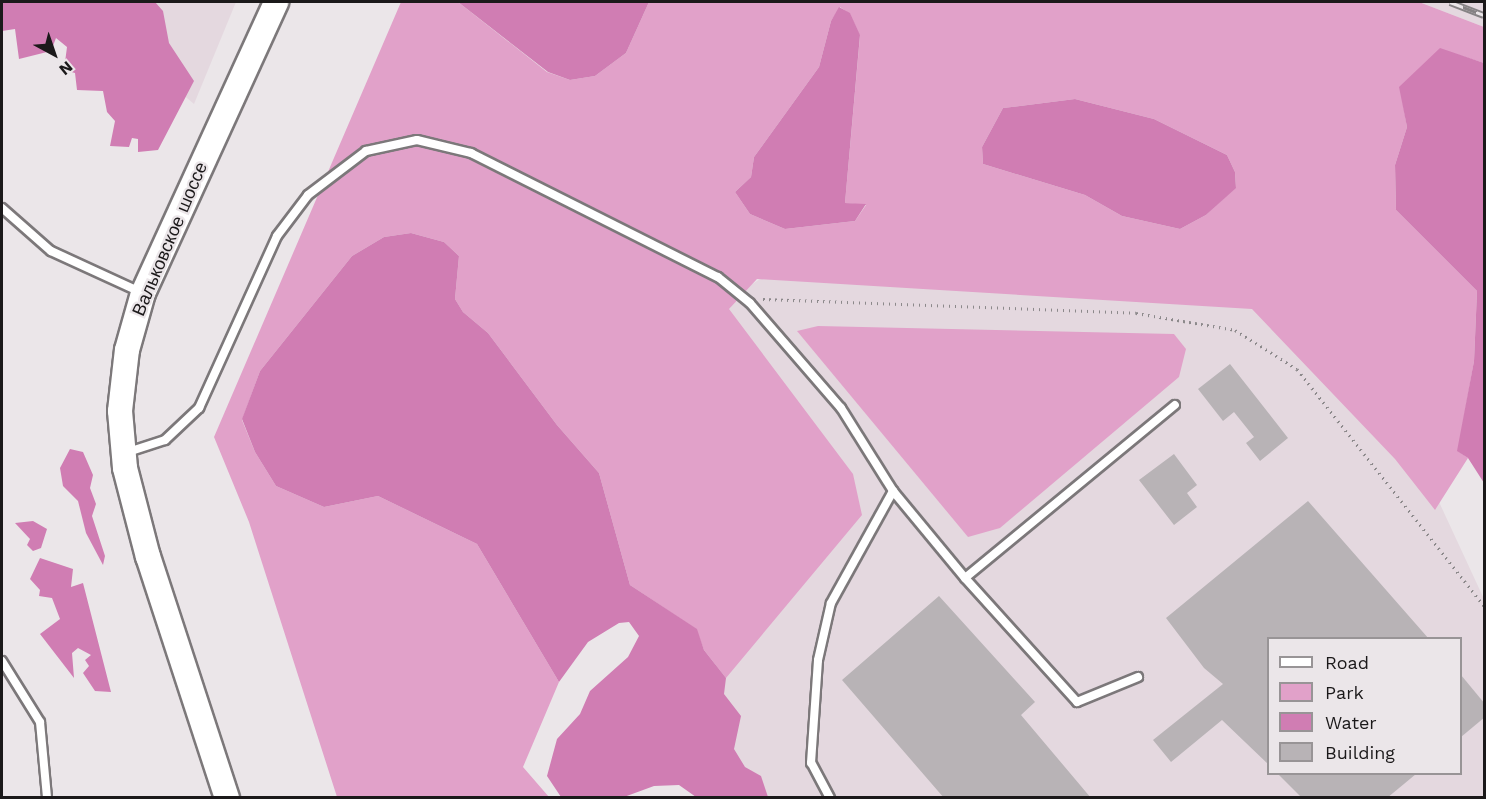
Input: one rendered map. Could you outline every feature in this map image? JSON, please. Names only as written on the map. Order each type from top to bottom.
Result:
[{"type":"main road","name":"Вальковское шоссе","points":[[227,798],[148,557],[123,454],[120,411],[126,360],[143,293],[276,2]]},
{"type":"lane","points":[[123,454],[165,440],[199,408],[278,236],[309,195],[366,151],[417,140],[471,153],[718,277],[750,303],[841,408],[893,491],[965,578],[1077,702],[1138,676]]},
{"type":"lane","points":[[2,208],[51,251],[143,293]]},
{"type":"lane","points":[[965,578],[1175,405]]},
{"type":"lane","points":[[830,798],[811,763],[818,660],[831,603],[893,491]]},
{"type":"lane","points":[[2,660],[40,722],[47,798]]},
{"type":"path","points":[[750,303],[768,297],[1136,313],[1235,330],[1297,369],[1485,606]]},
{"type":"shaded area","points":[[75,2],[236,2],[194,104]]},
{"type":"shaded area","points":[[1419,2],[1484,2],[1484,27]]},
{"type":"shaded area","points":[[791,259],[1239,291],[1433,489],[1484,599],[1484,797],[720,797],[704,315]]},
{"type":"green space","points":[[401,2],[458,2],[547,72],[570,80],[595,76],[626,53],[649,2],[1419,2],[1484,27],[1484,63],[1440,49],[1400,87],[1407,127],[1395,165],[1396,210],[1477,291],[1474,361],[1458,451],[1468,458],[1435,510],[1395,459],[1252,309],[757,279],[729,309],[853,474],[862,515],[726,678],[704,650],[696,629],[630,585],[599,473],[557,425],[488,333],[463,312],[455,299],[459,256],[444,242],[411,233],[384,237],[352,256],[260,371],[242,420],[255,452],[276,486],[324,507],[378,496],[477,544],[559,682],[523,767],[549,797],[337,797],[249,522],[214,437]],"holes":[[[840,7],[850,14],[860,36],[845,203],[866,205],[855,221],[785,229],[750,214],[735,192],[751,177],[754,157],[819,67],[831,21]],[[1075,99],[1154,119],[1227,155],[1235,172],[1236,187],[1206,215],[1180,229],[1122,216],[1085,195],[983,164],[982,147],[1003,108]]]},
{"type":"green space","points":[[818,326],[1174,334],[1186,349],[1179,377],[1000,528],[968,537],[797,331]]},
{"type":"water","points":[[2,2],[155,2],[163,11],[169,43],[194,81],[158,150],[138,152],[138,139],[132,138],[129,147],[110,146],[115,121],[107,112],[103,91],[77,90],[75,73],[64,70],[67,47],[56,38],[51,51],[19,59],[15,29],[2,31]]},
{"type":"water","points":[[458,2],[649,2],[626,53],[595,76],[570,80],[548,72]]},
{"type":"water","points":[[839,7],[850,13],[860,35],[845,203],[866,204],[855,221],[785,229],[750,214],[735,192],[751,177],[754,157],[819,67],[831,21]]},
{"type":"water","points":[[1440,48],[1484,63],[1484,483],[1468,458],[1457,451],[1474,361],[1477,291],[1396,210],[1395,165],[1407,127],[1399,87]]},
{"type":"water","points":[[1075,99],[1154,119],[1227,155],[1235,172],[1236,188],[1206,215],[1180,229],[1122,216],[1085,195],[983,164],[982,147],[1003,108]]},
{"type":"water","points":[[411,233],[444,242],[459,256],[455,299],[463,312],[488,333],[557,425],[599,473],[630,585],[697,629],[704,650],[726,678],[724,694],[741,716],[734,749],[745,767],[761,776],[768,797],[696,797],[679,785],[654,786],[624,797],[561,797],[547,776],[557,739],[580,714],[590,691],[628,657],[639,636],[629,622],[619,623],[588,642],[559,682],[477,544],[378,496],[324,507],[276,486],[255,452],[242,419],[260,371],[352,256],[384,237]]},
{"type":"water","points":[[70,449],[83,452],[93,475],[90,488],[96,504],[92,516],[105,556],[103,565],[86,533],[78,501],[63,486],[60,468]]},
{"type":"water","points":[[33,521],[47,529],[41,548],[33,551],[27,545],[30,539],[15,523]]},
{"type":"water","points":[[40,558],[73,569],[71,587],[83,583],[111,692],[95,691],[83,673],[89,666],[85,660],[91,655],[78,648],[72,653],[74,678],[40,634],[60,619],[52,598],[39,596],[40,590],[30,579]]},
{"type":"building","points":[[1230,364],[1288,438],[1260,461],[1246,443],[1254,437],[1234,412],[1223,421],[1198,389]]},
{"type":"building","points":[[1174,454],[1197,485],[1187,493],[1197,507],[1174,525],[1139,480]]},
{"type":"building","points":[[1308,501],[1427,637],[1267,637],[1267,763],[1222,720],[1171,762],[1153,740],[1223,684],[1204,668],[1166,618]]},
{"type":"building","points":[[939,596],[1035,702],[1021,715],[1091,798],[944,798],[842,680]]},
{"type":"building","points":[[1462,676],[1485,704],[1485,717],[1462,736]]},
{"type":"building","points":[[1279,775],[1415,775],[1387,798],[1302,798]]},
{"type":"railway","points":[[1450,2],[1484,15]]}]
